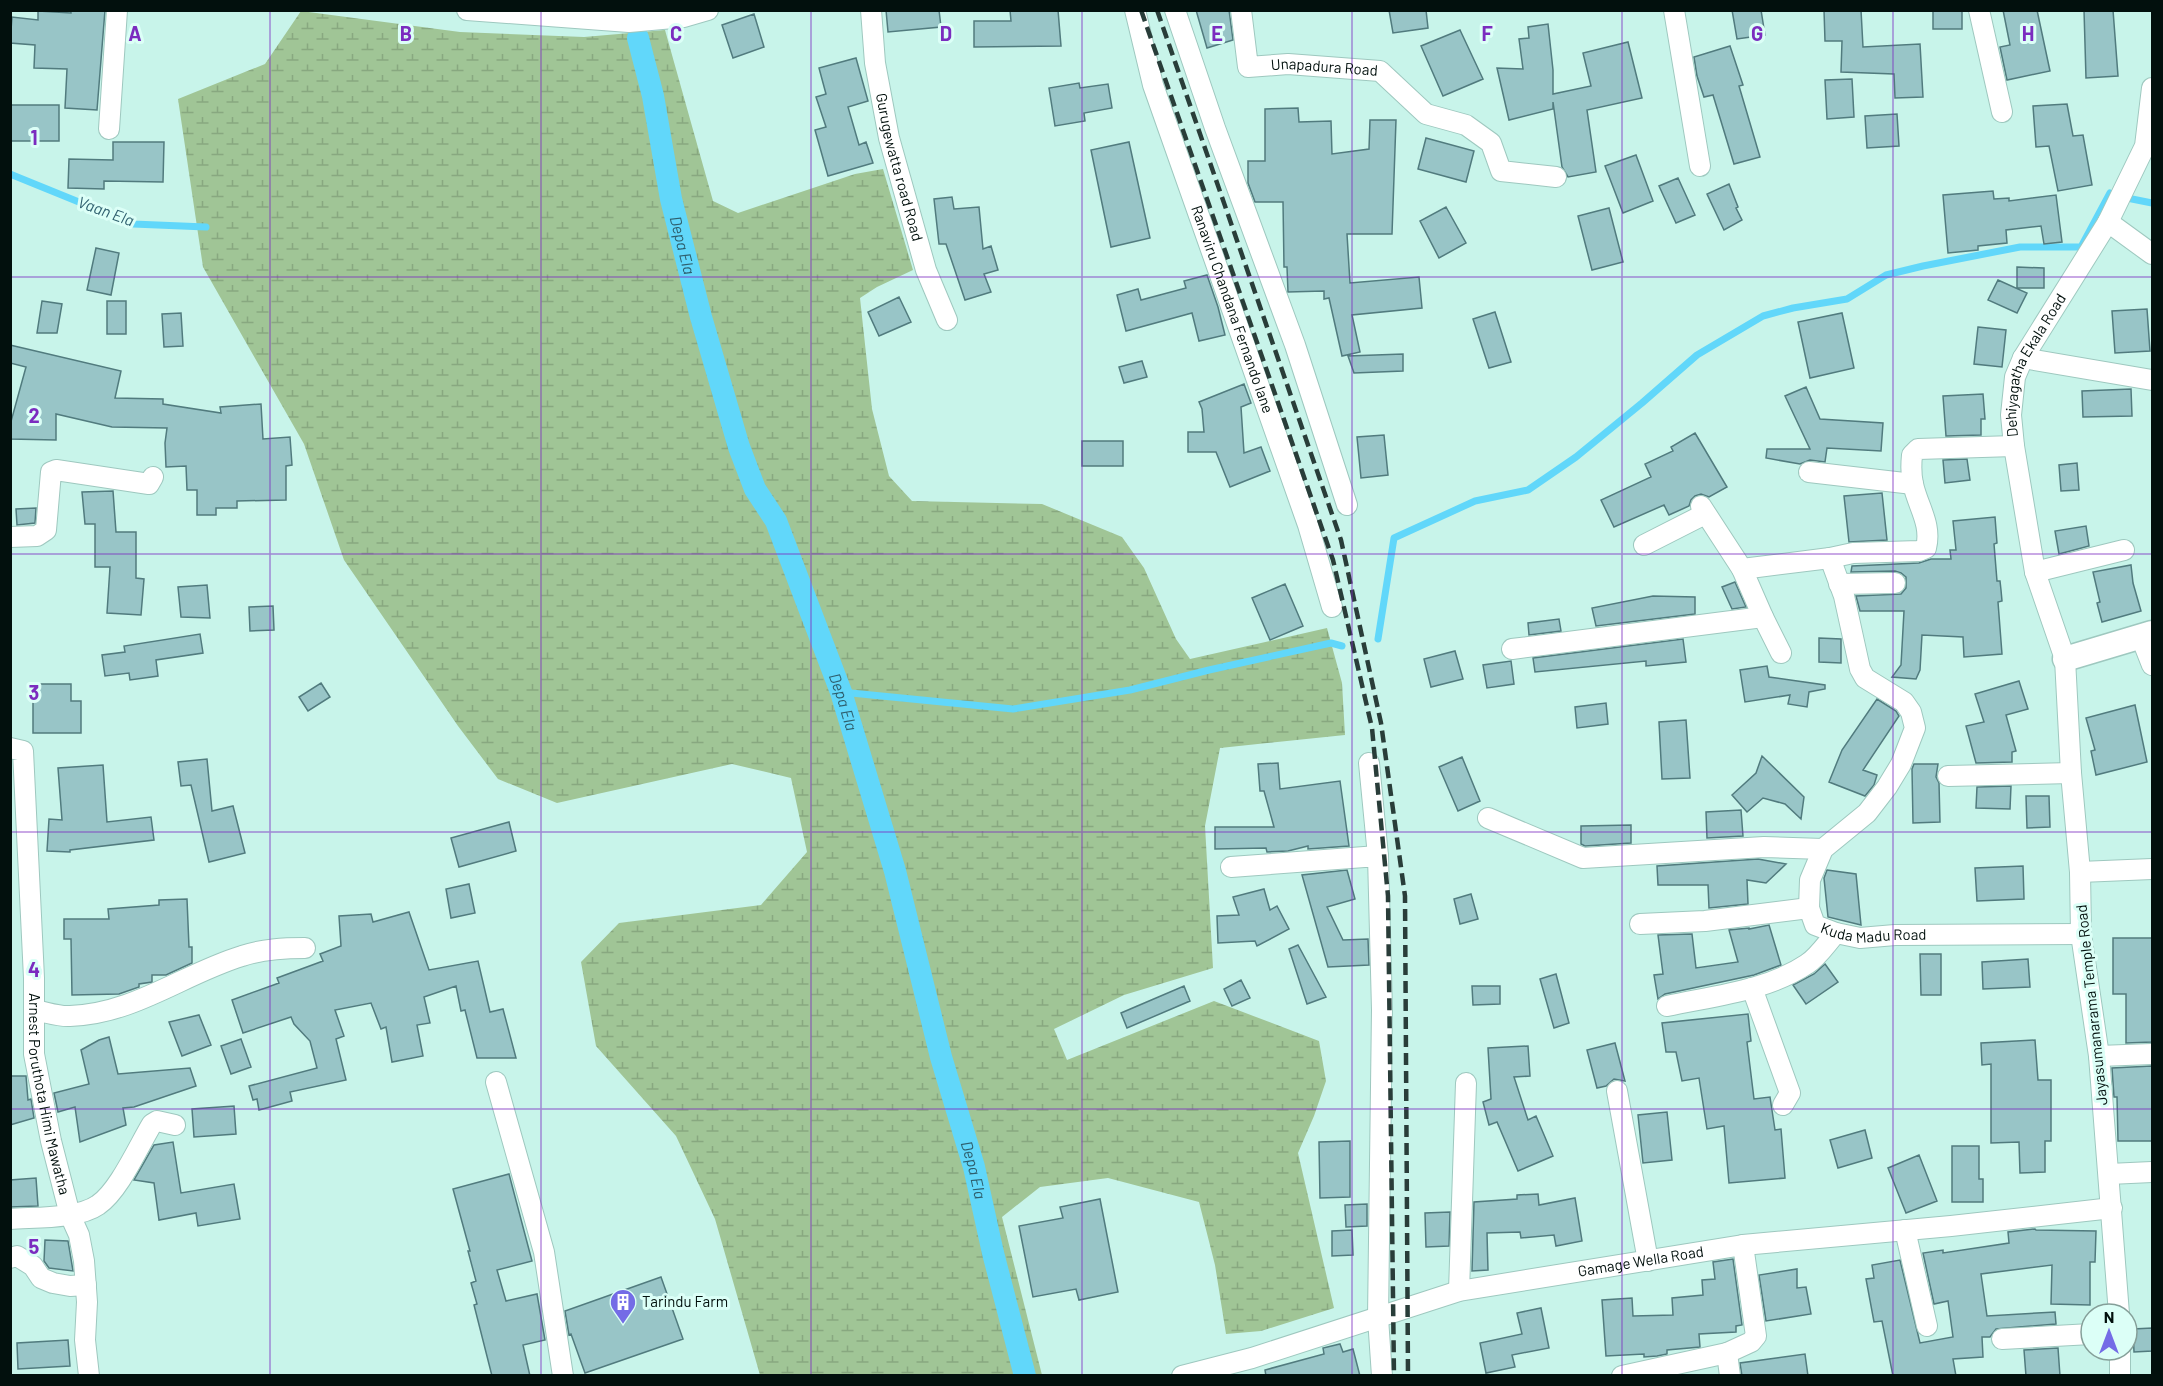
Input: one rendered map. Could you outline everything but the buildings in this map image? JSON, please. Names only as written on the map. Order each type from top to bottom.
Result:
[{"type":"street","points":[[109,129],[117,10]]},
{"type":"street","points":[[467,10],[629,22],[684,17],[708,10]]},
{"type":"street","name":"Gurugewatta road Road","points":[[871,10],[875,63],[889,138],[926,270],[947,320]]},
{"type":"street","name":"Ranaviru Chandana Fernando lane","points":[[1135,10],[1154,85],[1304,514],[1332,607]]},
{"type":"street","points":[[1175,10],[1215,128],[1295,345],[1347,506]]},
{"type":"street","name":"Unapadura Road","points":[[1241,10],[1248,67],[1288,64],[1380,71],[1426,114],[1466,125],[1491,143],[1501,171],[1556,177]]},
{"type":"street","points":[[1674,10],[1700,166]]},
{"type":"street","points":[[1979,10],[2002,112]]},
{"type":"street","name":"Dehiyagatha Ekala Road","points":[[2064,659],[2035,572],[2014,446],[2011,415],[2015,377],[2023,358],[2108,222],[2149,146],[2152,88]]},
{"type":"street","points":[[2108,222],[2152,254]]},
{"type":"street","points":[[2023,358],[2152,380]]},
{"type":"street","points":[[1742,569],[1853,553],[1919,551],[1926,548],[1929,537],[1913,484],[1912,455],[1918,449],[2014,446]]},
{"type":"street","points":[[10,537],[37,536],[46,530],[51,472],[56,470],[149,484],[153,477]]},
{"type":"street","points":[[1809,472],[1913,484]]},
{"type":"street","points":[[1644,545],[1703,510],[1742,569],[1781,653]]},
{"type":"street","points":[[2035,572],[2124,550]]},
{"type":"street","name":"Kuda Madu Road","points":[[1830,558],[1844,596],[1860,669],[1865,678],[1904,702],[1911,712],[1915,728],[1900,764],[1887,787],[1867,813],[1823,849],[1810,880],[1809,908],[1815,925],[1836,933],[1860,938],[1895,935],[2081,934]]},
{"type":"street","points":[[1839,584],[1896,583]]},
{"type":"street","points":[[1512,649],[1763,617]]},
{"type":"street","points":[[2064,659],[2147,635],[2152,665]]},
{"type":"street","name":"Jayasumanarama Temple Road","points":[[2064,659],[2080,872],[2081,934],[2098,1056],[2118,1302]]},
{"type":"street","name":"Arnest Poruthota Himi Mawatha","points":[[10,748],[23,752],[19,854],[34,1010],[36,1070],[51,1141],[80,1244],[86,1285],[85,1340],[89,1376]]},
{"type":"street","points":[[1369,763],[1378,856],[1382,1010],[1378,1318],[1382,1376]]},
{"type":"street","points":[[1948,776],[2071,773]]},
{"type":"street","points":[[1488,818],[1583,858],[1764,848],[1823,849]]},
{"type":"street","points":[[1231,867],[1378,856]]},
{"type":"street","points":[[2080,872],[2152,868]]},
{"type":"street","points":[[1640,924],[1705,921],[1809,908]]},
{"type":"street","points":[[1667,1006],[1752,988],[1781,978],[1808,964],[1836,933]]},
{"type":"street","points":[[34,1010],[68,1016],[106,1012],[153,996],[242,956],[273,949],[305,948]]},
{"type":"street","points":[[1752,988],[1790,1093],[1783,1105]]},
{"type":"street","points":[[2098,1056],[2152,1054]]},
{"type":"street","points":[[496,1082],[544,1252],[563,1376]]},
{"type":"street","points":[[1459,1291],[1466,1083]]},
{"type":"street","points":[[1617,1091],[1648,1261]]},
{"type":"street","points":[[10,1219],[70,1215],[97,1206],[110,1194],[152,1124],[157,1121],[175,1125]]},
{"type":"street","points":[[2109,1174],[2152,1172]]},
{"type":"street","name":"Gamage Wella Road","points":[[1182,1376],[1252,1358],[1459,1291],[1743,1245],[2112,1208]]},
{"type":"street","points":[[1905,1230],[1927,1326]]},
{"type":"street","points":[[1622,1376],[1727,1353],[1751,1342],[1756,1336],[1743,1245]]},
{"type":"street","points":[[10,1258],[17,1256],[33,1266],[41,1278],[53,1283],[70,1286],[86,1285]]},
{"type":"street","points":[[2002,1339],[2079,1335]]},
{"type":"street","points":[[1727,1353],[1730,1376]]},
{"type":"green space","points":[[301,11],[460,32],[584,37],[665,30],[713,201],[738,213],[855,174],[883,169],[913,270],[860,298],[872,409],[889,476],[912,501],[1042,504],[1122,537],[1144,568],[1176,639],[1190,659],[1327,628],[1342,683],[1345,735],[1220,748],[1205,826],[1213,968],[1124,995],[1054,1029],[1067,1060],[1214,1001],[1319,1041],[1326,1081],[1298,1153],[1334,1308],[1261,1331],[1226,1334],[1215,1265],[1199,1202],[1108,1178],[1040,1187],[1002,1217],[1042,1375],[760,1375],[715,1219],[676,1136],[596,1046],[581,962],[619,923],[761,905],[807,852],[791,778],[732,764],[557,803],[498,779],[458,726],[344,560],[304,444],[203,267],[178,99],[265,64]]},
{"type":"waterway","name":"Depa Ela","points":[[638,38],[653,96],[671,199],[701,317],[739,447],[755,489],[776,521],[841,692],[895,871],[941,1057],[974,1167],[993,1253],[1025,1376]]},
{"type":"waterway","name":"Vaan Ela","points":[[10,174],[133,224],[206,227]]},
{"type":"waterway","points":[[1378,639],[1394,538],[1475,501],[1528,490],[1576,457],[1697,355],[1763,316],[1793,308],[1847,299],[1886,275],[1923,266],[2020,247],[2081,247],[2110,193]]},
{"type":"waterway","points":[[2132,199],[2152,203]]},
{"type":"waterway","points":[[841,692],[1013,709],[1130,690],[1331,643],[1342,646]]},
{"type":"railway","points":[[1141,10],[1333,560],[1372,728],[1388,896],[1394,1376]]},
{"type":"railway","points":[[1157,10],[1341,540],[1381,723],[1405,896],[1408,1376]]},
{"type":"place","name":"Tarindu Farm","points":[[623,1325]]}]
